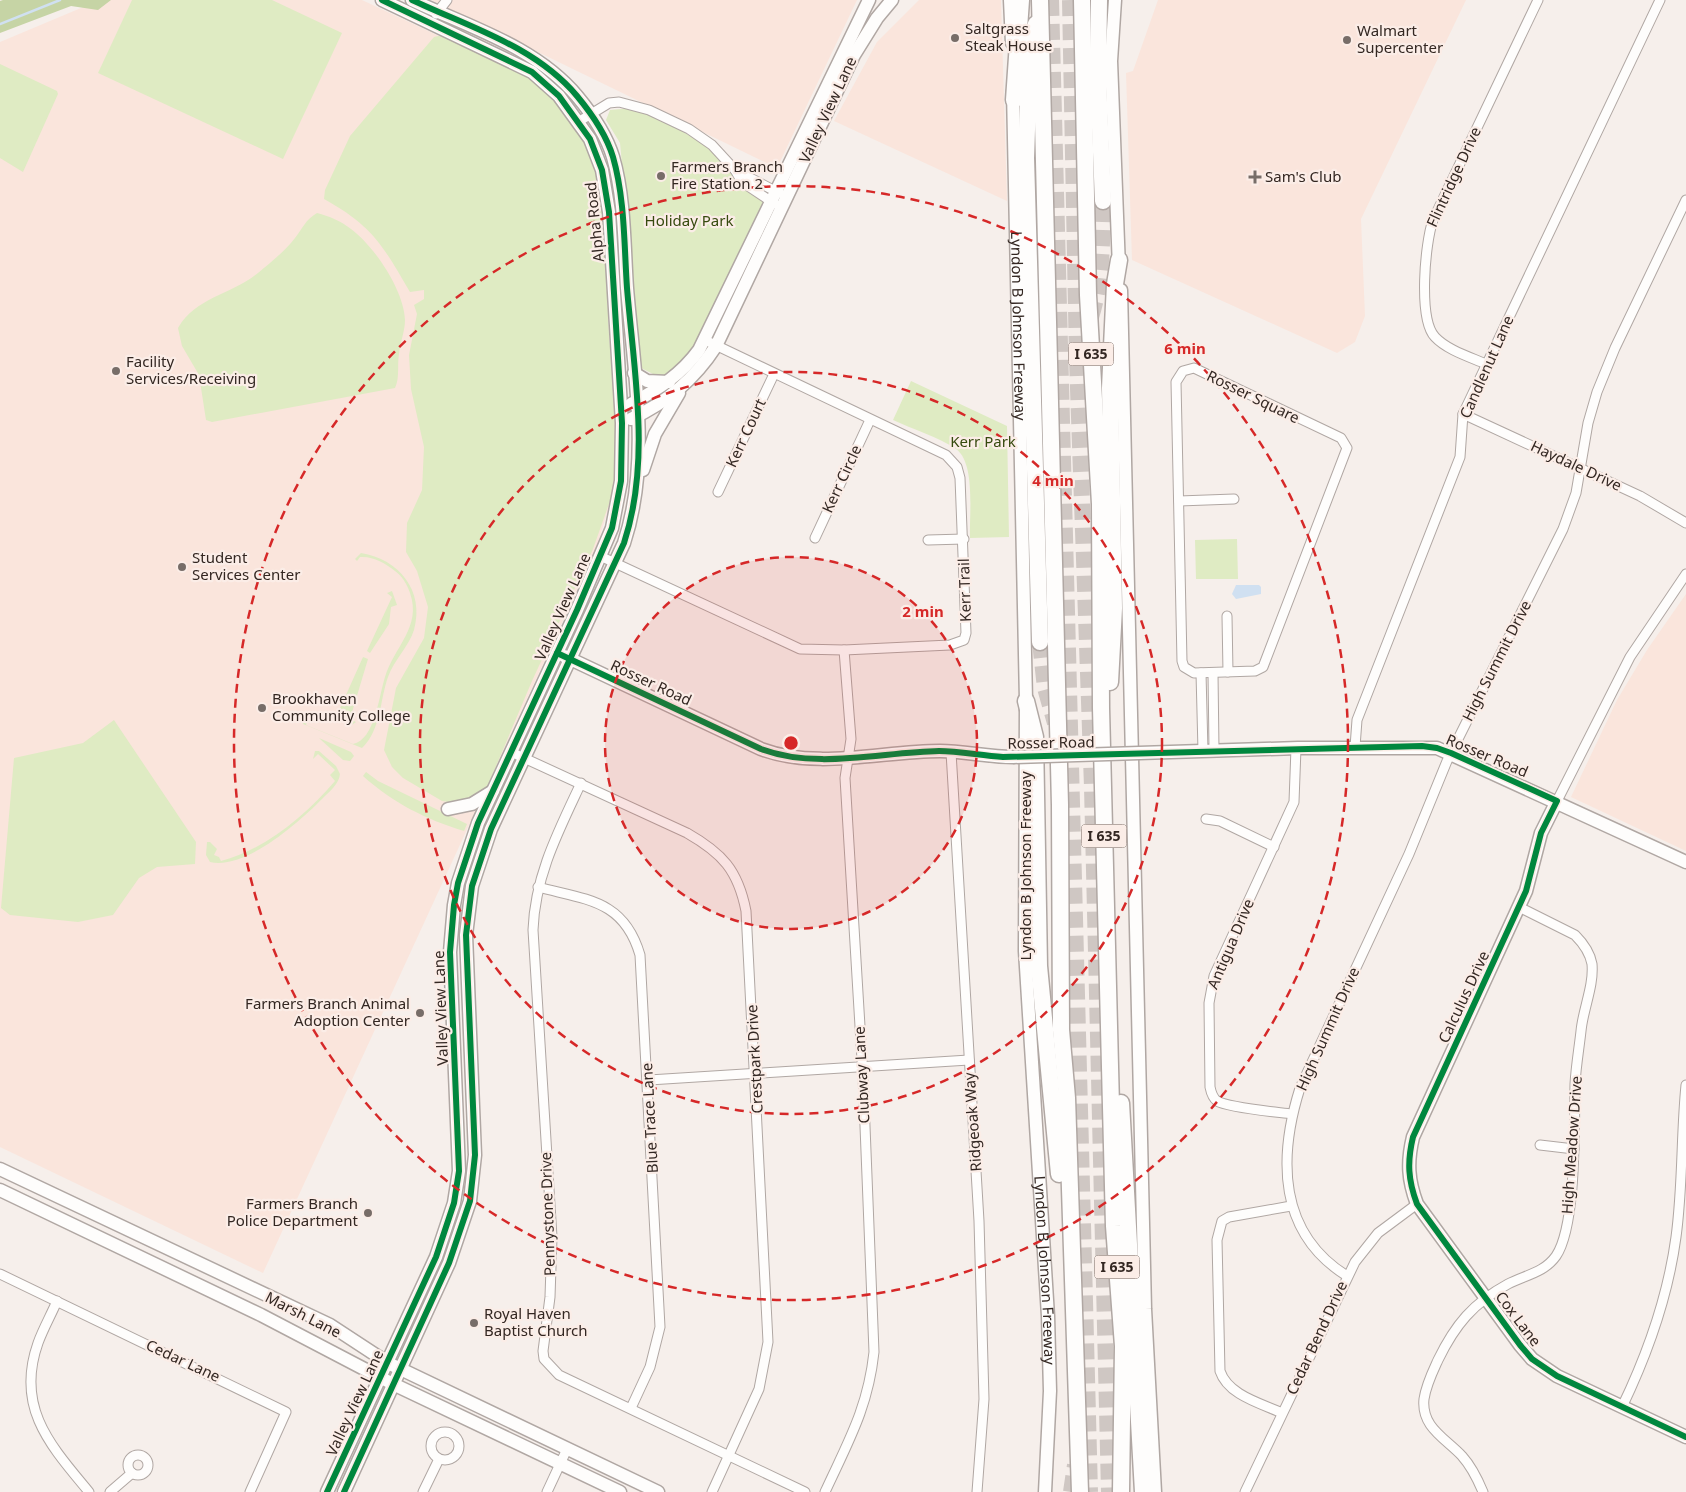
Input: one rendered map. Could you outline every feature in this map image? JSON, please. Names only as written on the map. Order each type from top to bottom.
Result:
[{"type":"highway","points":[[1014,100],[1021,0]]},
{"type":"highway","name":"I 635","points":[[1082,0],[1088,295],[1100,504],[1101,708],[1114,1226],[1123,1346],[1121,1492]]},
{"type":"highway","points":[[1099,0],[1098,78],[1103,201]]},
{"type":"highway","points":[[1040,4],[1030,44],[1026,158],[1040,642]]},
{"type":"highway","name":"Lyndon B Johnson Freeway","points":[[1040,4],[1060,805],[1061,1020],[1067,1098],[1080,1492]]},
{"type":"highway","points":[[1101,708],[1111,677],[1114,608],[1109,406],[1115,284],[1119,260]]},
{"type":"highway","points":[[1026,701],[1035,737],[1036,882],[1044,1019],[1060,1190],[1070,1214]]},
{"type":"highway","points":[[1109,1042],[1121,1106],[1143,1492]]},
{"type":"main road","name":"Alpha Road","points":[[382,0],[434,11],[532,72],[559,96],[578,122],[597,156],[605,184],[621,409]]},
{"type":"main road","name":"Alpha Road","points":[[412,0],[518,49],[542,63],[562,80],[591,113],[609,147],[618,179],[636,401]]},
{"type":"main road","name":"Valley View Lane","points":[[622,423],[666,400],[701,369],[711,343],[853,45],[869,0]]},
{"type":"main road","name":"Valley View Lane","points":[[853,45],[892,0]]},
{"type":"main road","name":"Lyndon B Johnson Freeway","points":[[1010,0],[1014,100],[1026,701],[1025,951],[1048,1316],[1050,1391],[1045,1492]]},
{"type":"main road","points":[[1115,0],[1111,61],[1123,345],[1145,1309],[1156,1492]]},
{"type":"main road","name":"Valley View Lane","points":[[326,1492],[388,1363],[436,1257],[449,1223],[458,1182],[450,970],[454,905],[466,856],[493,791],[600,556],[617,509],[623,457],[621,409],[669,382],[711,343]]},
{"type":"main road","points":[[634,373],[647,381],[669,382]]},
{"type":"main road","points":[[636,491],[655,434],[684,385]]},
{"type":"main road","name":"Valley View Lane","points":[[344,1492],[449,1263],[465,1221],[472,1183],[474,1121],[466,959],[469,899],[479,860],[491,829],[616,562],[630,525],[636,491],[639,456],[636,401]]},
{"type":"main road","name":"Rosser Road","points":[[557,653],[774,754],[798,758],[951,752],[1013,757],[1296,748],[1422,746],[1437,748],[1451,752],[1686,862]]},
{"type":"main road","points":[[448,809],[472,804],[493,791]]},
{"type":"main road","name":"Calculus Drive","points":[[1417,1204],[1409,1180],[1408,1166],[1413,1138],[1526,891],[1541,833],[1557,801]]},
{"type":"main road","points":[[454,1054],[470,1054]]},
{"type":"main road","name":"Marsh Lane","points":[[0,1169],[330,1325],[388,1363],[658,1492]]},
{"type":"main road","points":[[458,1182],[472,1183]]},
{"type":"main road","name":"Marsh Lane","points":[[0,1190],[261,1315],[393,1384],[614,1490]]},
{"type":"main road","name":"Cox Lane","points":[[1417,1204],[1520,1346],[1547,1370],[1686,1437]]},
{"type":"main road","points":[[436,1257],[449,1263]]},
{"type":"main road","points":[[614,1490],[616,1472]]},
{"type":"street","points":[[434,11],[447,0]]},
{"type":"street","name":"Flintridge Drive","points":[[1486,364],[1444,344],[1432,332],[1426,313],[1426,248],[1433,220],[1538,0]]},
{"type":"street","name":"Candlenut Lane","points":[[1355,747],[1358,720],[1460,457],[1463,414],[1660,0]]},
{"type":"street","points":[[578,122],[605,104],[619,102],[649,110],[696,134],[712,145],[735,170],[742,182],[779,200]]},
{"type":"street","name":"High Summit Drive","points":[[1347,1276],[1328,1264],[1313,1248],[1296,1219],[1292,1206],[1288,1159],[1292,1114],[1310,1064],[1409,854],[1451,752],[1563,529],[1576,492],[1588,423],[1605,370],[1686,200]]},
{"type":"street","name":"Kerr Trail","points":[[600,556],[793,647],[809,650],[844,650],[950,645],[964,640],[966,633],[964,538],[960,478],[954,461],[946,455],[711,343]]},
{"type":"street","name":"Rosser Square","points":[[1197,369],[1341,438],[1345,444],[1345,456],[1263,667],[1255,671],[1201,673],[1188,671],[1182,661],[1179,501],[1176,382],[1183,371],[1197,369]]},
{"type":"street","name":"Kerr Court","points":[[718,492],[774,374]]},
{"type":"street","name":"Haydale Drive","points":[[1463,414],[1640,496],[1686,523]]},
{"type":"street","name":"Kerr Circle","points":[[815,538],[870,420]]},
{"type":"street","points":[[1179,501],[1234,499]]},
{"type":"street","points":[[928,540],[964,538]]},
{"type":"street","name":"Calculus Drive","points":[[1557,801],[1626,664],[1686,574]]},
{"type":"street","points":[[1227,616],[1228,672]]},
{"type":"street","name":"Clubway Lane","points":[[825,1492],[866,1401],[871,1383],[874,1352],[862,1067],[845,778],[851,739],[844,650]]},
{"type":"street","points":[[1201,673],[1208,751]]},
{"type":"street","points":[[1208,751],[1213,673]]},
{"type":"street","name":"Antigua Drive","points":[[1292,1114],[1218,1101],[1210,1087],[1209,1003],[1212,983],[1294,802],[1296,748]]},
{"type":"street","name":"Crestpark Drive","points":[[511,752],[581,783],[705,843],[718,853],[738,879],[746,911],[756,1073],[768,1342],[759,1389],[712,1492]]},
{"type":"street","name":"Ridgeoak Way","points":[[951,752],[979,1222],[984,1361],[983,1421],[976,1492]]},
{"type":"street","name":"Pennystone Drive","points":[[581,783],[548,853],[538,887],[533,930],[552,1237],[550,1297],[543,1350],[544,1359],[559,1375],[805,1492]]},
{"type":"street","points":[[1206,819],[1220,821],[1274,847]]},
{"type":"street","name":"Blue Trace Lane","points":[[538,887],[609,908],[623,920],[634,935],[640,955],[649,1080],[660,1327],[650,1367],[631,1408]]},
{"type":"street","name":"High Meadow Drive","points":[[1482,1492],[1462,1456],[1428,1424],[1424,1402],[1429,1380],[1454,1330],[1470,1312],[1486,1299],[1514,1281],[1538,1272],[1555,1257],[1561,1247],[1568,1210],[1574,1149],[1576,1083],[1582,1021],[1592,978],[1592,964],[1584,946],[1575,935],[1519,906]]},
{"type":"street","points":[[649,1080],[969,1060]]},
{"type":"street","points":[[1622,1407],[1649,1347],[1676,1238],[1682,1182],[1686,1085]]},
{"type":"street","points":[[1540,1145],[1574,1149]]},
{"type":"street","name":"Cedar Bend Drive","points":[[1245,1492],[1347,1276],[1368,1245],[1378,1234],[1417,1204]]},
{"type":"street","points":[[1282,1413],[1230,1388],[1223,1382],[1220,1371],[1217,1240],[1222,1221],[1229,1217],[1292,1206]]},
{"type":"street","name":"Cedar Lane","points":[[0,1274],[286,1412],[250,1492]]},
{"type":"street","points":[[57,1301],[38,1342],[31,1367],[31,1394],[42,1430],[90,1492]]},
{"type":"street","points":[[547,1492],[567,1449]]},
{"type":"street","points":[[424,1492],[439,1459]]},
{"type":"street","points":[[110,1492],[132,1473]]},
{"type":"shaded area","name":"Brookhaven Community College","points":[[100,0],[362,0],[520,74],[617,466],[609,506],[596,549],[263,1273],[0,1147],[0,42]]},
{"type":"shaded area","points":[[431,0],[857,0],[777,168]]},
{"type":"shaded area","points":[[919,0],[1001,0],[1007,201],[834,121],[877,42]]},
{"type":"shaded area","points":[[1158,0],[1466,0],[1361,219],[1365,316],[1355,342],[1337,353],[1132,260],[1126,73],[1133,71]]},
{"type":"shaded area","points":[[1686,594],[1686,851],[1571,797],[1617,700],[1647,650]]},
{"type":"green space","points":[[111,0],[98,10],[71,6],[0,33],[0,1]]},
{"type":"green space","points":[[132,0],[272,0],[342,33],[283,159],[98,73]]},
{"type":"green space","points":[[443,35],[517,69],[561,104],[585,143],[602,188],[609,335],[617,423],[616,484],[593,549],[532,681],[486,790],[467,805],[442,801],[403,778],[392,767],[384,750],[396,688],[424,638],[428,607],[417,571],[406,552],[407,523],[422,490],[424,447],[411,389],[409,355],[417,314],[414,305],[424,299],[424,290],[410,292],[384,249],[366,228],[324,199],[325,190],[350,136],[434,37]]},
{"type":"green space","points":[[0,64],[57,91],[58,94],[23,172],[0,158]]},
{"type":"green space","name":"Holiday Park","points":[[632,108],[672,125],[713,150],[740,186],[766,203],[696,348],[681,366],[661,378],[641,368],[620,143],[606,120],[610,110]]},
{"type":"green space","points":[[317,213],[339,221],[360,237],[378,257],[394,283],[403,308],[405,320],[395,388],[212,422],[206,420],[199,375],[182,346],[178,328],[194,309],[237,287],[258,273],[287,248],[307,221]]},
{"type":"green space","name":"Kerr Park","points":[[911,381],[1007,426],[1009,537],[970,538],[969,478],[962,456],[956,449],[942,441],[893,420]]},
{"type":"green space","points":[[1237,539],[1238,579],[1196,579],[1195,540]]},
{"type":"green space","points":[[361,553],[375,556],[397,570],[406,579],[416,602],[416,616],[412,636],[388,677],[373,732],[362,748],[303,724],[302,721],[306,718],[308,719],[306,725],[353,744],[360,741],[371,726],[389,666],[410,627],[413,605],[404,580],[395,571],[379,561],[360,557],[357,561],[355,559]]},
{"type":"green space","points":[[392,591],[397,605],[391,607],[389,624],[370,653],[367,651],[392,597],[387,593]]},
{"type":"green space","points":[[363,657],[368,659],[350,719],[356,722],[350,726],[330,715],[331,713],[337,715]]},
{"type":"green space","points":[[114,720],[196,842],[195,864],[157,867],[139,878],[113,915],[78,922],[10,915],[1,908],[14,758],[83,743]]},
{"type":"green space","points":[[319,738],[351,752],[354,756],[350,761],[343,760]]},
{"type":"green space","points":[[315,751],[319,751],[336,766],[340,774],[338,781],[331,791],[300,820],[255,852],[224,863],[210,862],[206,855],[207,842],[210,842],[217,849],[214,855],[219,857],[221,861],[238,856],[284,830],[311,807],[335,781],[330,775],[335,770],[318,754],[313,759]]},
{"type":"green space","points":[[366,772],[378,781],[467,824],[464,831],[436,821],[398,802],[363,776]]},
{"type":"water","points":[[1236,585],[1259,585],[1261,587],[1261,594],[1236,599],[1232,594]]},
{"type":"waterway","points":[[0,24],[60,0]]},
{"type":"tunnel","points":[[1051,0],[1090,1492]]},
{"type":"tunnel","points":[[1070,0],[1077,360],[1092,787],[1109,1492]]},
{"type":"tunnel","points":[[1091,317],[1100,274],[1103,201]]},
{"type":"tunnel","points":[[1040,642],[1045,688],[1055,723]]},
{"type":"tunnel","points":[[1071,1492],[1075,1465]]},
{"type":"cycle path","points":[[327,1492],[436,1257],[454,1203],[459,1171],[450,952],[458,883],[478,823],[577,610],[612,528],[621,481],[622,423],[609,212],[602,170],[590,139],[559,96],[532,72],[382,0]]},
{"type":"cycle path","points":[[344,1492],[449,1263],[470,1201],[475,1155],[466,935],[472,886],[491,829],[624,543],[632,512],[639,448],[622,206],[617,173],[607,140],[577,96],[542,64],[500,39],[412,0]]},
{"type":"cycle path","points":[[557,653],[761,749],[782,755],[827,759],[939,751],[1003,757],[1422,746],[1437,748],[1451,753],[1557,801],[1541,833],[1526,891],[1413,1137],[1409,1163],[1412,1187],[1417,1204],[1532,1359],[1557,1376],[1686,1437]]},
{"type":"place","name":"Saltgrass Steak House","points":[[955,38]]},
{"type":"place","name":"Walmart Supercenter","points":[[1347,40]]},
{"type":"place","name":"Farmers Branch Fire Station 2","points":[[661,176]]},
{"type":"place","name":"Sam's Club","points":[[1255,177]]},
{"type":"place","name":"Facility Services/Receiving","points":[[116,371]]},
{"type":"place","name":"Student Services Center","points":[[182,567]]},
{"type":"place","name":"Brookhaven Community College","points":[[262,708]]},
{"type":"place","name":"Farmers Branch Animal Adoption Center","points":[[420,1013]]},
{"type":"place","name":"Farmers Branch Police Department","points":[[368,1213]]},
{"type":"place","name":"Royal Haven Baptist Church","points":[[474,1323]]}]
